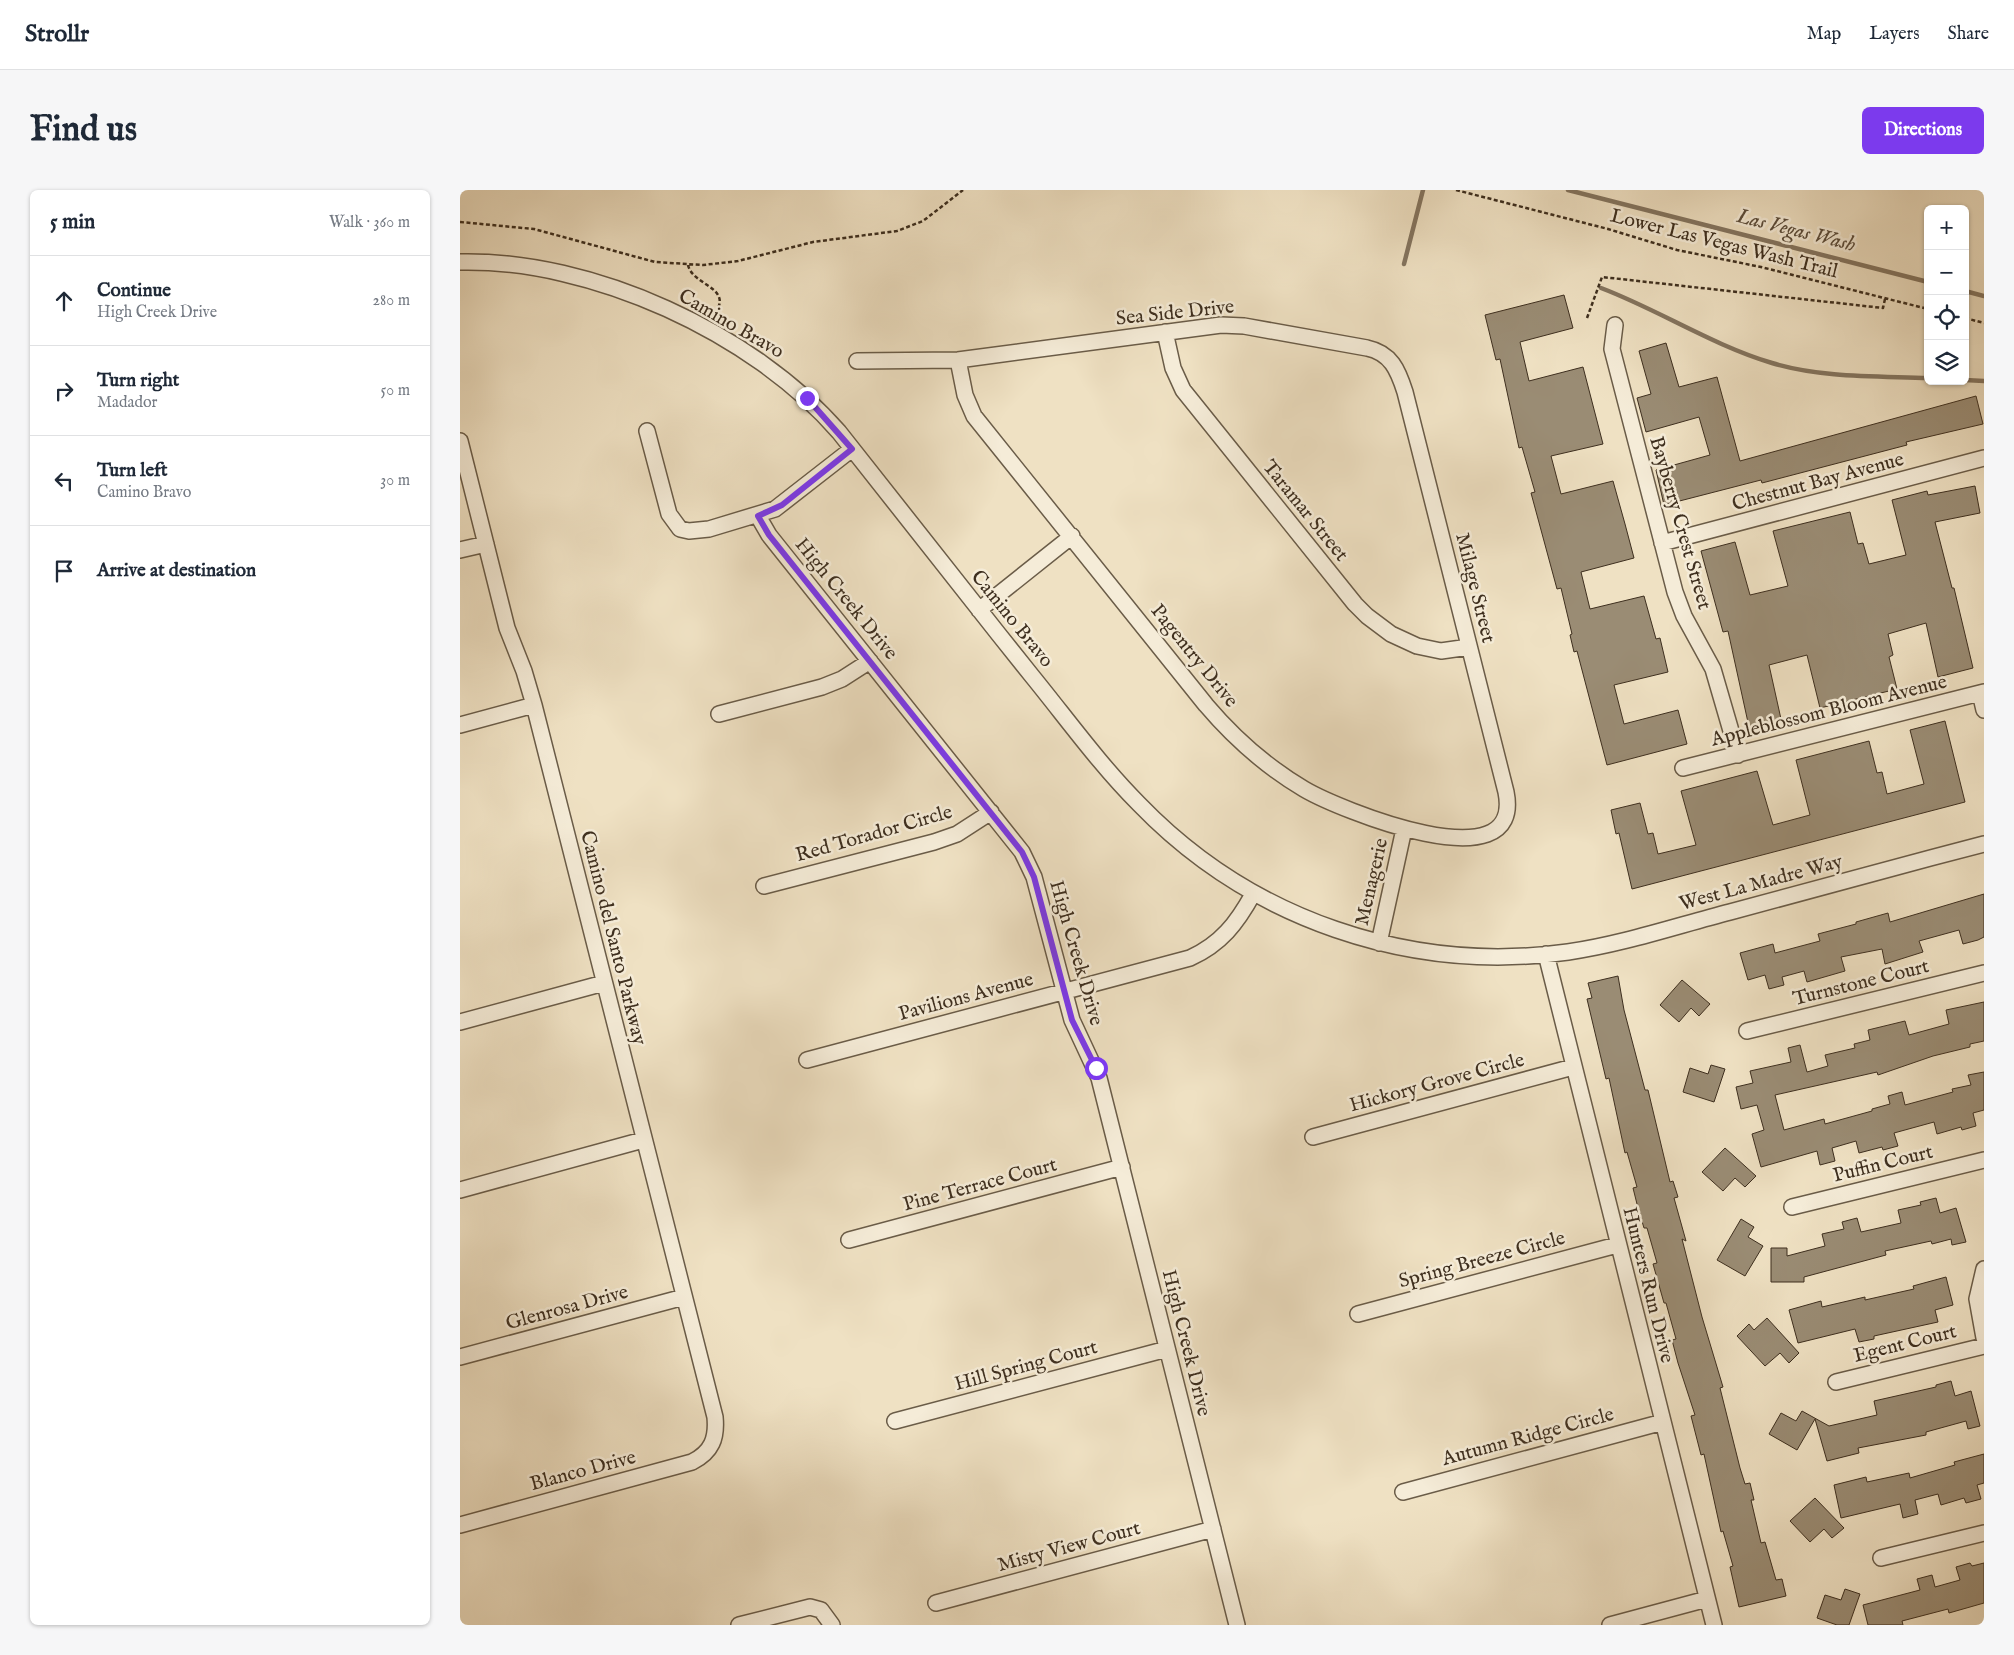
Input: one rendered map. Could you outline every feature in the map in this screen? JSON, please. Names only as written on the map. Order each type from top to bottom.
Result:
[{"type":"street","name":"Camino Bravo","points":[[464,262],[518,266],[583,280],[650,302],[695,322],[747,353],[796,388],[828,420],[852,449],[1088,746],[1138,804],[1194,854],[1253,894],[1315,923],[1379,943],[1452,955],[1500,956],[1546,954]]},
{"type":"street","name":"Sea Side Drive","points":[[857,361],[958,360],[1221,325],[1244,326],[1375,350],[1392,361]]},
{"type":"street","name":"Bayberry Crest Street","points":[[1615,325],[1612,348],[1675,592],[1684,616],[1713,669],[1738,755]]},
{"type":"street","name":"Taramar Street","points":[[1165,332],[1173,368],[1183,390],[1354,604],[1391,634],[1417,646],[1441,651],[1469,646]]},
{"type":"street","name":"Pagentry Drive","points":[[958,360],[965,395],[974,416],[1211,711],[1249,749],[1290,780],[1320,798],[1362,816],[1404,829],[1475,838],[1493,832],[1500,825]]},
{"type":"street","name":"Milage Street","points":[[1392,361],[1405,392],[1508,801],[1505,819],[1500,825]]},
{"type":"street","points":[[647,432],[665,504],[674,523],[680,529],[704,530],[758,516],[782,505],[852,449]]},
{"type":"street","name":"Camino del Santo Parkway","points":[[460,441],[507,628],[524,671],[534,705],[715,1417],[716,1433],[712,1447]]},
{"type":"street","name":"Chestnut Bay Avenue","points":[[1662,544],[1984,458]]},
{"type":"street","name":"High Creek Drive","points":[[758,516],[769,535],[1022,852],[1034,877],[1076,1031],[1098,1073],[1237,1625]]},
{"type":"street","points":[[979,610],[1072,536]]},
{"type":"street","points":[[460,550],[486,544]]},
{"type":"street","points":[[719,714],[842,679],[870,661]]},
{"type":"street","points":[[1982,692],[1984,710]]},
{"type":"street","name":"Appleblossom Bloom Avenue","points":[[1683,768],[1982,692]]},
{"type":"street","points":[[460,725],[534,705]]},
{"type":"street","name":"Red Torador Circle","points":[[764,886],[934,842],[957,834],[991,812]]},
{"type":"street","name":"Menagerie","points":[[1379,943],[1404,829]]},
{"type":"street","name":"West La Madre Way","points":[[1546,954],[1590,948],[1635,938],[1984,844]]},
{"type":"street","name":"Pavilions Avenue","points":[[807,1060],[1177,963],[1202,953],[1232,928],[1253,894]]},
{"type":"street","name":"Hunters Run Drive","points":[[1546,954],[1617,1245],[1714,1625]]},
{"type":"street","name":"Turnstone Court","points":[[1748,1031],[1984,973]]},
{"type":"street","points":[[460,1022],[604,983]]},
{"type":"street","name":"Hickory Grove Circle","points":[[1313,1138],[1573,1067]]},
{"type":"street","points":[[460,1190],[644,1140]]},
{"type":"street","name":"Puffin Court","points":[[1792,1207],[1984,1160]]},
{"type":"street","name":"Pine Terrace Court","points":[[849,1240],[1122,1167]]},
{"type":"street","name":"Spring Breeze Circle","points":[[1358,1314],[1617,1245]]},
{"type":"street","points":[[1984,1269],[1977,1299],[1984,1338]]},
{"type":"street","name":"Glenrosa Drive","points":[[460,1357],[684,1297]]},
{"type":"street","name":"Egent Court","points":[[1836,1382],[1984,1346]]},
{"type":"street","name":"Hill Spring Court","points":[[895,1421],[1167,1349]]},
{"type":"street","name":"Autumn Ridge Circle","points":[[1403,1492],[1663,1422]]},
{"type":"street","name":"Blanco Drive","points":[[460,1525],[684,1465],[700,1458],[712,1447]]},
{"type":"street","name":"Misty View Court","points":[[936,1603],[1213,1529]]},
{"type":"street","points":[[1881,1558],[1984,1533]]},
{"type":"street","points":[[1610,1625],[1707,1599]]},
{"type":"street","points":[[738,1625],[804,1608],[821,1610],[832,1625]]},
{"type":"path","points":[[460,222],[534,229],[655,262],[688,265],[738,261],[813,242],[897,231],[923,221],[964,190]]},
{"type":"path","name":"Lower Las Vegas Wash Trail","points":[[1456,190],[1608,229],[1677,250],[1761,267],[1924,308]]},
{"type":"path","points":[[688,265],[694,278],[712,288],[718,294],[720,300],[718,308]]},
{"type":"path","points":[[1587,318],[1602,277],[1883,308],[1884,299]]},
{"type":"path","points":[[1969,319],[1984,323]]},
{"type":"building","points":[[1564,295],[1573,328],[1520,342],[1529,381],[1583,367],[1603,444],[1551,456],[1561,494],[1613,481],[1634,558],[1581,572],[1590,609],[1644,596],[1656,639],[1660,638],[1668,672],[1614,685],[1624,724],[1678,710],[1687,744],[1607,765],[1577,651],[1574,652],[1570,635],[1572,634],[1561,588],[1557,589],[1531,493],[1535,492],[1522,447],[1519,448],[1500,359],[1496,360],[1485,315]]},
{"type":"building","points":[[1666,343],[1679,387],[1717,377],[1740,461],[1976,396],[1983,424],[1906,442],[1907,445],[1762,483],[1761,480],[1664,505],[1656,470],[1710,455],[1699,417],[1646,432],[1637,398],[1651,394],[1639,351]]},
{"type":"building","points":[[1975,486],[1980,513],[1935,522],[1952,588],[1954,588],[1973,668],[1938,677],[1926,623],[1888,634],[1893,655],[1889,657],[1897,689],[1820,708],[1807,655],[1769,665],[1781,719],[1749,727],[1728,631],[1723,632],[1701,551],[1735,542],[1750,595],[1788,586],[1773,531],[1850,512],[1858,544],[1863,543],[1869,564],[1906,555],[1892,500],[1927,491],[1928,495]]},
{"type":"building","points":[[1945,721],[1965,802],[1632,889],[1619,833],[1616,834],[1611,810],[1640,803],[1648,834],[1653,833],[1658,854],[1696,845],[1681,791],[1757,771],[1773,825],[1810,815],[1796,760],[1869,741],[1877,773],[1882,772],[1887,794],[1924,784],[1910,730]]},
{"type":"building","points":[[1984,894],[1984,937],[1978,940],[1963,944],[1959,930],[1919,941],[1923,952],[1885,964],[1882,949],[1841,957],[1845,971],[1807,982],[1804,971],[1782,977],[1784,985],[1769,989],[1765,975],[1748,980],[1740,953],[1773,944],[1775,953],[1820,941],[1818,934],[1856,924],[1856,922],[1888,913],[1890,922]]},
{"type":"building","points":[[1618,976],[1624,1010],[1645,1090],[1648,1090],[1670,1182],[1673,1181],[1678,1197],[1674,1198],[1686,1241],[1682,1239],[1702,1317],[1723,1387],[1720,1388],[1740,1468],[1745,1484],[1750,1483],[1754,1500],[1751,1500],[1761,1543],[1765,1542],[1776,1580],[1782,1579],[1786,1596],[1739,1607],[1730,1567],[1733,1566],[1723,1531],[1721,1532],[1704,1454],[1701,1455],[1691,1416],[1695,1415],[1672,1340],[1676,1339],[1653,1264],[1657,1263],[1647,1228],[1644,1228],[1638,1208],[1633,1188],[1637,1187],[1627,1152],[1625,1153],[1609,1078],[1606,1079],[1587,999],[1592,998],[1588,983]]},
{"type":"building","points":[[1682,980],[1710,1004],[1699,1016],[1691,1008],[1679,1022],[1660,1005]]},
{"type":"building","points":[[1984,1002],[1984,1041],[1878,1075],[1877,1072],[1775,1095],[1784,1130],[1824,1119],[1825,1124],[1872,1111],[1872,1109],[1890,1104],[1888,1096],[1902,1092],[1905,1105],[1953,1092],[1952,1089],[1971,1085],[1968,1075],[1984,1072],[1984,1110],[1973,1113],[1976,1126],[1962,1130],[1961,1127],[1937,1134],[1934,1122],[1894,1133],[1898,1146],[1883,1150],[1882,1147],[1859,1153],[1856,1141],[1832,1148],[1835,1161],[1820,1165],[1817,1151],[1761,1167],[1752,1134],[1764,1130],[1757,1105],[1741,1109],[1736,1087],[1753,1083],[1750,1071],[1791,1062],[1788,1048],[1800,1045],[1807,1072],[1828,1066],[1825,1055],[1855,1048],[1854,1044],[1870,1040],[1868,1030],[1905,1021],[1909,1035],[1949,1024],[1946,1010]]},
{"type":"building","points":[[1711,1065],[1725,1069],[1714,1102],[1683,1092],[1690,1068],[1708,1074]]},
{"type":"building","points":[[1725,1148],[1756,1176],[1745,1187],[1735,1178],[1723,1191],[1702,1172]]},
{"type":"building","points":[[1936,1198],[1940,1213],[1956,1208],[1966,1242],[1952,1245],[1951,1239],[1932,1244],[1931,1241],[1885,1251],[1886,1255],[1804,1277],[1804,1282],[1771,1282],[1771,1248],[1787,1248],[1787,1256],[1825,1246],[1822,1234],[1844,1229],[1842,1222],[1857,1218],[1861,1232],[1901,1223],[1898,1210],[1921,1205],[1920,1202]]},
{"type":"building","points":[[1741,1219],[1754,1227],[1748,1237],[1763,1246],[1745,1276],[1717,1260]]},
{"type":"building","points":[[1946,1277],[1953,1305],[1935,1310],[1938,1322],[1874,1336],[1874,1339],[1859,1342],[1855,1329],[1798,1343],[1789,1310],[1821,1301],[1822,1307],[1865,1297],[1865,1300],[1914,1289],[1913,1286]]},
{"type":"building","points":[[1767,1318],[1799,1353],[1789,1363],[1780,1353],[1765,1366],[1737,1336],[1749,1324],[1754,1330]]},
{"type":"building","points":[[1951,1381],[1955,1396],[1971,1391],[1980,1426],[1968,1429],[1966,1421],[1926,1432],[1926,1435],[1858,1448],[1859,1453],[1827,1461],[1815,1419],[1797,1450],[1769,1434],[1781,1413],[1796,1421],[1802,1411],[1829,1426],[1877,1415],[1874,1401],[1936,1387],[1936,1385]]},
{"type":"building","points":[[1984,1454],[1984,1483],[1977,1485],[1981,1499],[1966,1503],[1964,1498],[1941,1505],[1938,1494],[1915,1500],[1918,1514],[1903,1518],[1900,1504],[1841,1518],[1834,1485],[1866,1477],[1867,1482],[1909,1473],[1910,1478],[1955,1465],[1954,1462]]},
{"type":"building","points":[[1815,1498],[1844,1528],[1832,1538],[1824,1529],[1810,1542],[1790,1521]]},
{"type":"building","points":[[1970,1563],[1972,1566],[1984,1563],[1984,1603],[1949,1613],[1948,1609],[1902,1621],[1903,1625],[1868,1625],[1863,1605],[1920,1590],[1917,1579],[1932,1575],[1935,1587],[1960,1580],[1956,1567]]},
{"type":"building","points":[[1845,1589],[1860,1594],[1849,1625],[1837,1625],[1817,1618],[1825,1595],[1841,1600]]},
{"type":"waterway","points":[[1404,264],[1423,190]]},
{"type":"waterway","name":"Las Vegas Wash","points":[[1568,190],[1924,281]]},
{"type":"waterway","points":[[1601,288],[1644,306],[1728,347],[1772,363],[1830,374],[1924,378]]},
{"type":"waterway","name":"Las Vegas Wash","points":[[1969,292],[1984,296]]},
{"type":"waterway","points":[[1969,380],[1984,381]]},
{"type":"route","points":[[807,398],[852,449],[782,505],[758,516],[769,535],[1022,852],[1034,877],[1072,1020],[1096,1068]]}]
